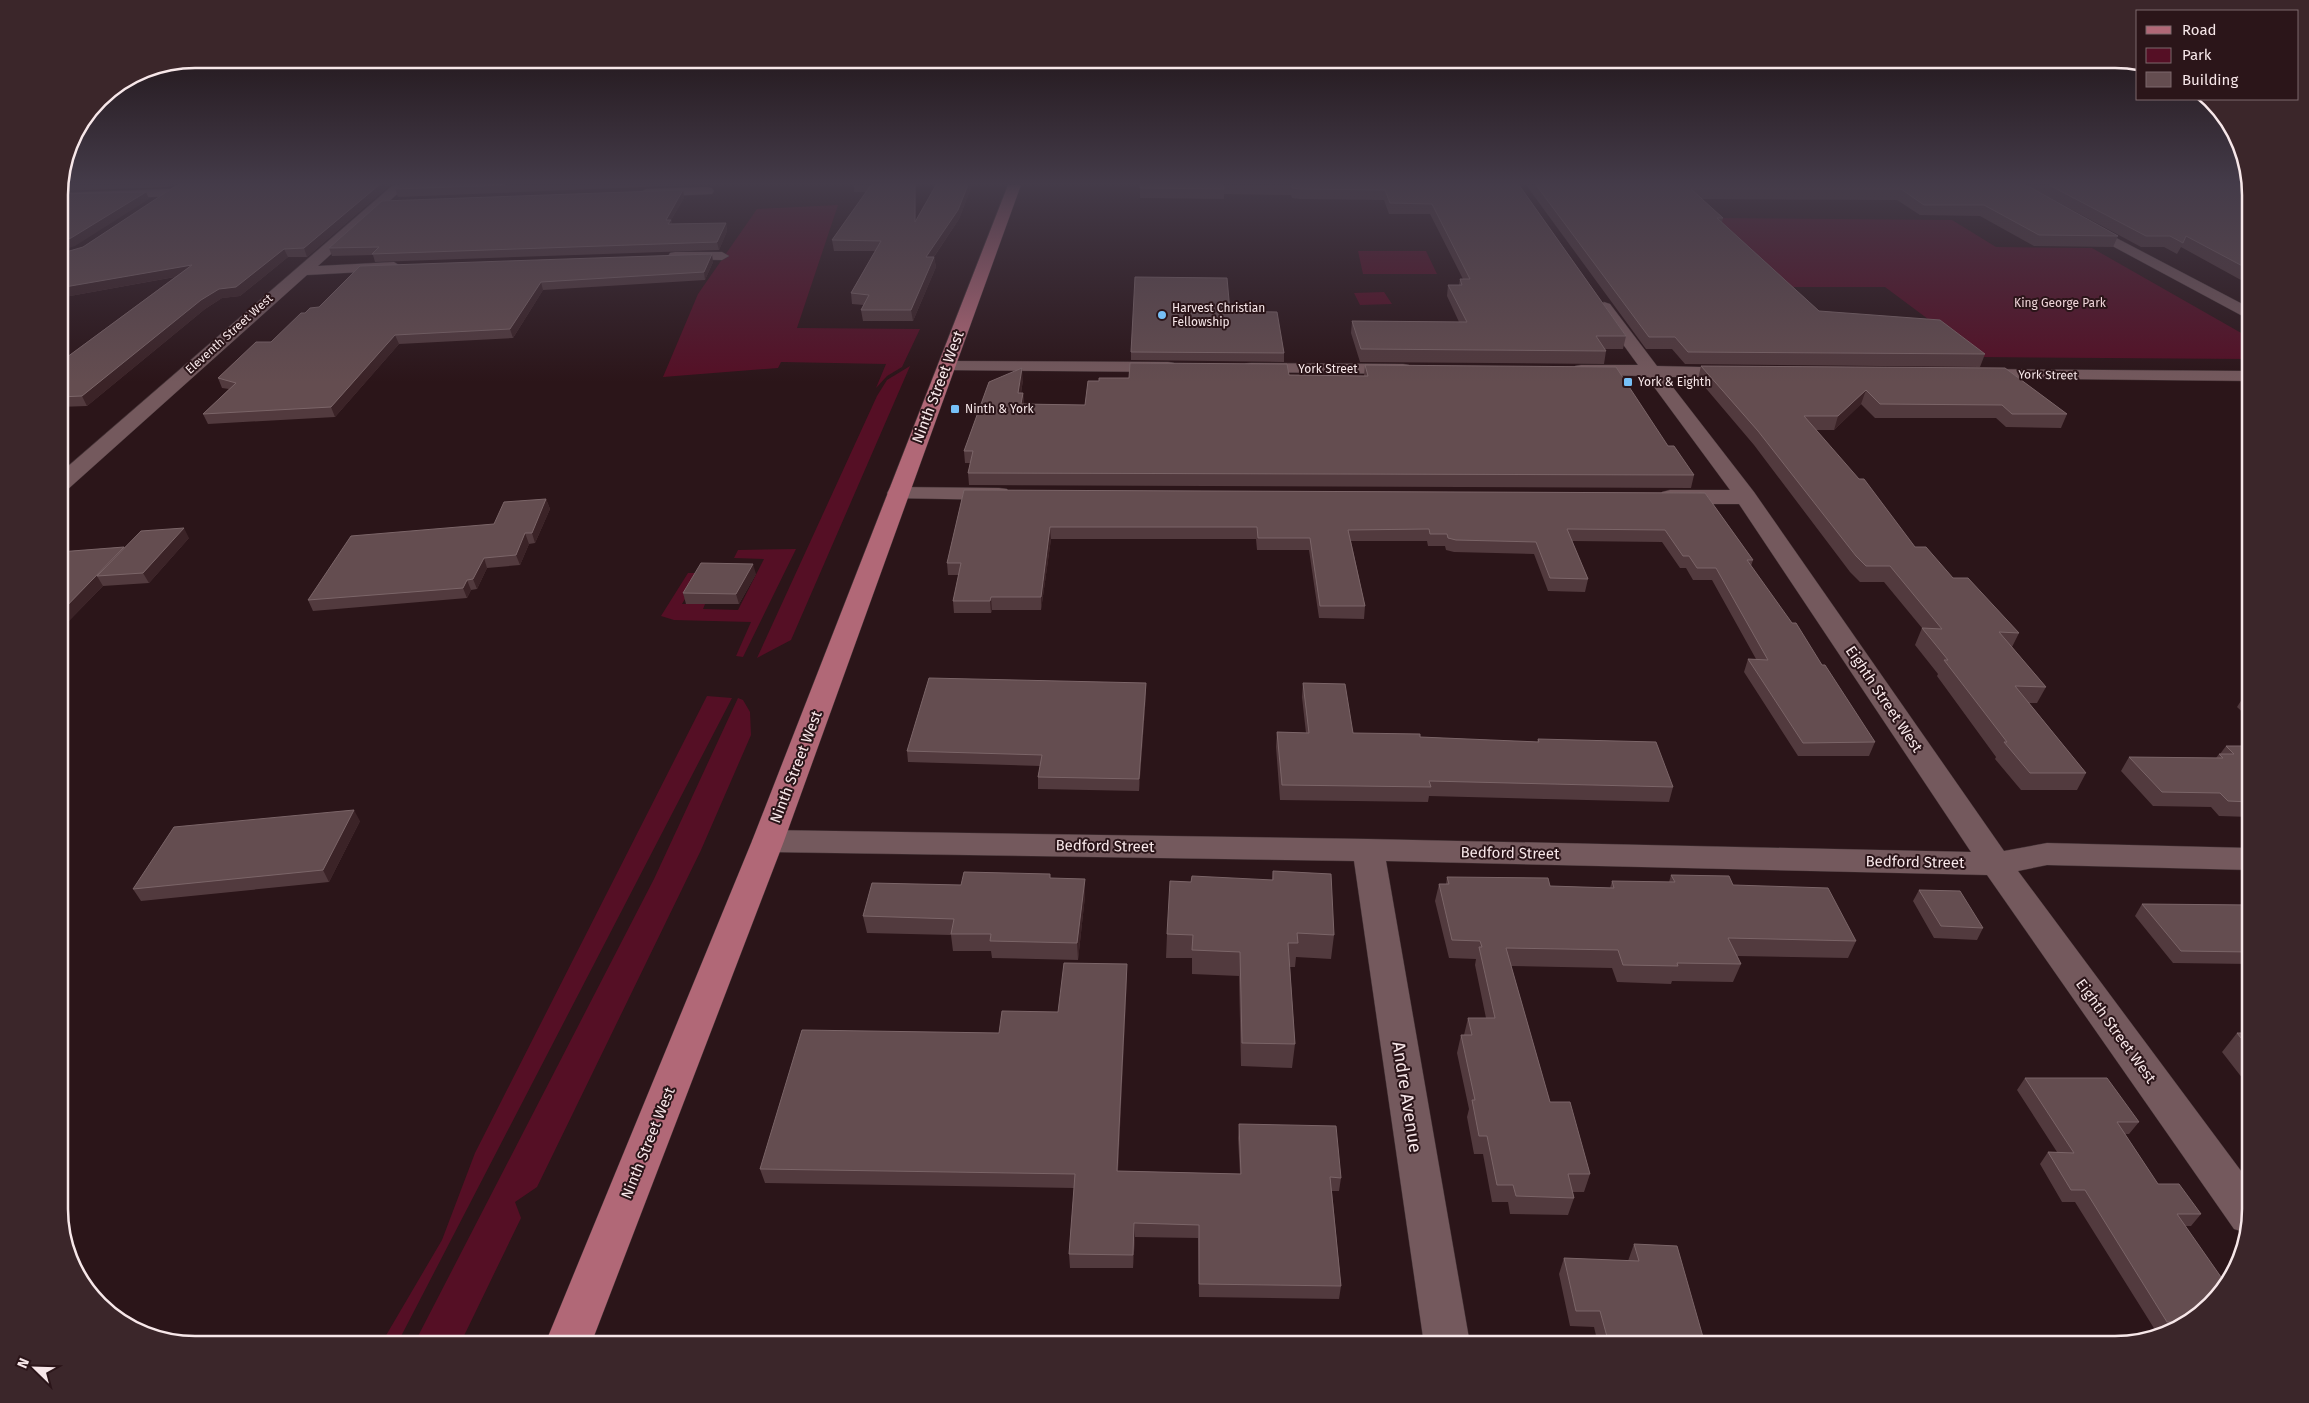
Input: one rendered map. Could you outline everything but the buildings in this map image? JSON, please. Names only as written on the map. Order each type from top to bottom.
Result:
[{"type":"main road","name":"Ninth Street West","points":[[571,1336],[768,841],[991,250]]},
{"type":"street","name":"Eleventh Street West","points":[[68,477],[325,250]]},
{"type":"street","points":[[2131,250],[2241,310]]},
{"type":"street","points":[[662,257],[722,256]]},
{"type":"street","points":[[301,271],[405,267]]},
{"type":"street","name":"Eighth Street West","points":[[1597,298],[1746,497],[1996,864],[2242,1205]]},
{"type":"street","points":[[947,366],[1188,368]]},
{"type":"street","name":"York Street","points":[[1238,368],[1416,369]]},
{"type":"street","points":[[1566,370],[1755,372]]},
{"type":"street","name":"York Street","points":[[1963,374],[2241,376]]},
{"type":"street","points":[[898,493],[1017,494]]},
{"type":"street","points":[[1653,497],[1746,497]]},
{"type":"street","name":"Bedford Street","points":[[768,841],[1368,850],[1996,864],[2047,854],[2242,858]]},
{"type":"street","name":"Andre Avenue","points":[[1368,850],[1445,1336]]},
{"type":"green space","points":[[728,250],[823,250],[797,328],[920,329],[902,367],[887,376],[876,388],[886,364],[781,362],[778,368],[663,377],[698,294]]},
{"type":"green space","name":"King George Park","points":[[1740,250],[2096,250],[2241,333],[2241,359],[1979,357],[1885,287],[1779,287]]},
{"type":"green space","points":[[1358,251],[1426,251],[1437,274],[1363,274]]},
{"type":"green space","points":[[1384,292],[1392,304],[1360,305],[1354,293]]},
{"type":"green space","points":[[910,366],[791,640],[757,658],[877,396],[887,380]]},
{"type":"green space","points":[[796,549],[743,657],[736,656],[751,622],[674,620],[661,616],[688,573],[700,573],[682,604],[705,604],[703,609],[738,610],[764,559],[734,558],[738,550]]},
{"type":"green space","points":[[707,696],[732,698],[401,1336],[386,1336],[442,1240],[475,1153]]},
{"type":"green space","points":[[738,698],[743,700],[750,712],[751,735],[701,850],[537,1187],[515,1202],[521,1218],[464,1336],[418,1336],[654,879]]},
{"type":"place","name":"Harvest Christian Fellowship","points":[[1162,315]]},
{"type":"place","name":"York & Eighth","points":[[1628,382]]},
{"type":"place","name":"Ninth & York","points":[[955,409]]}]
